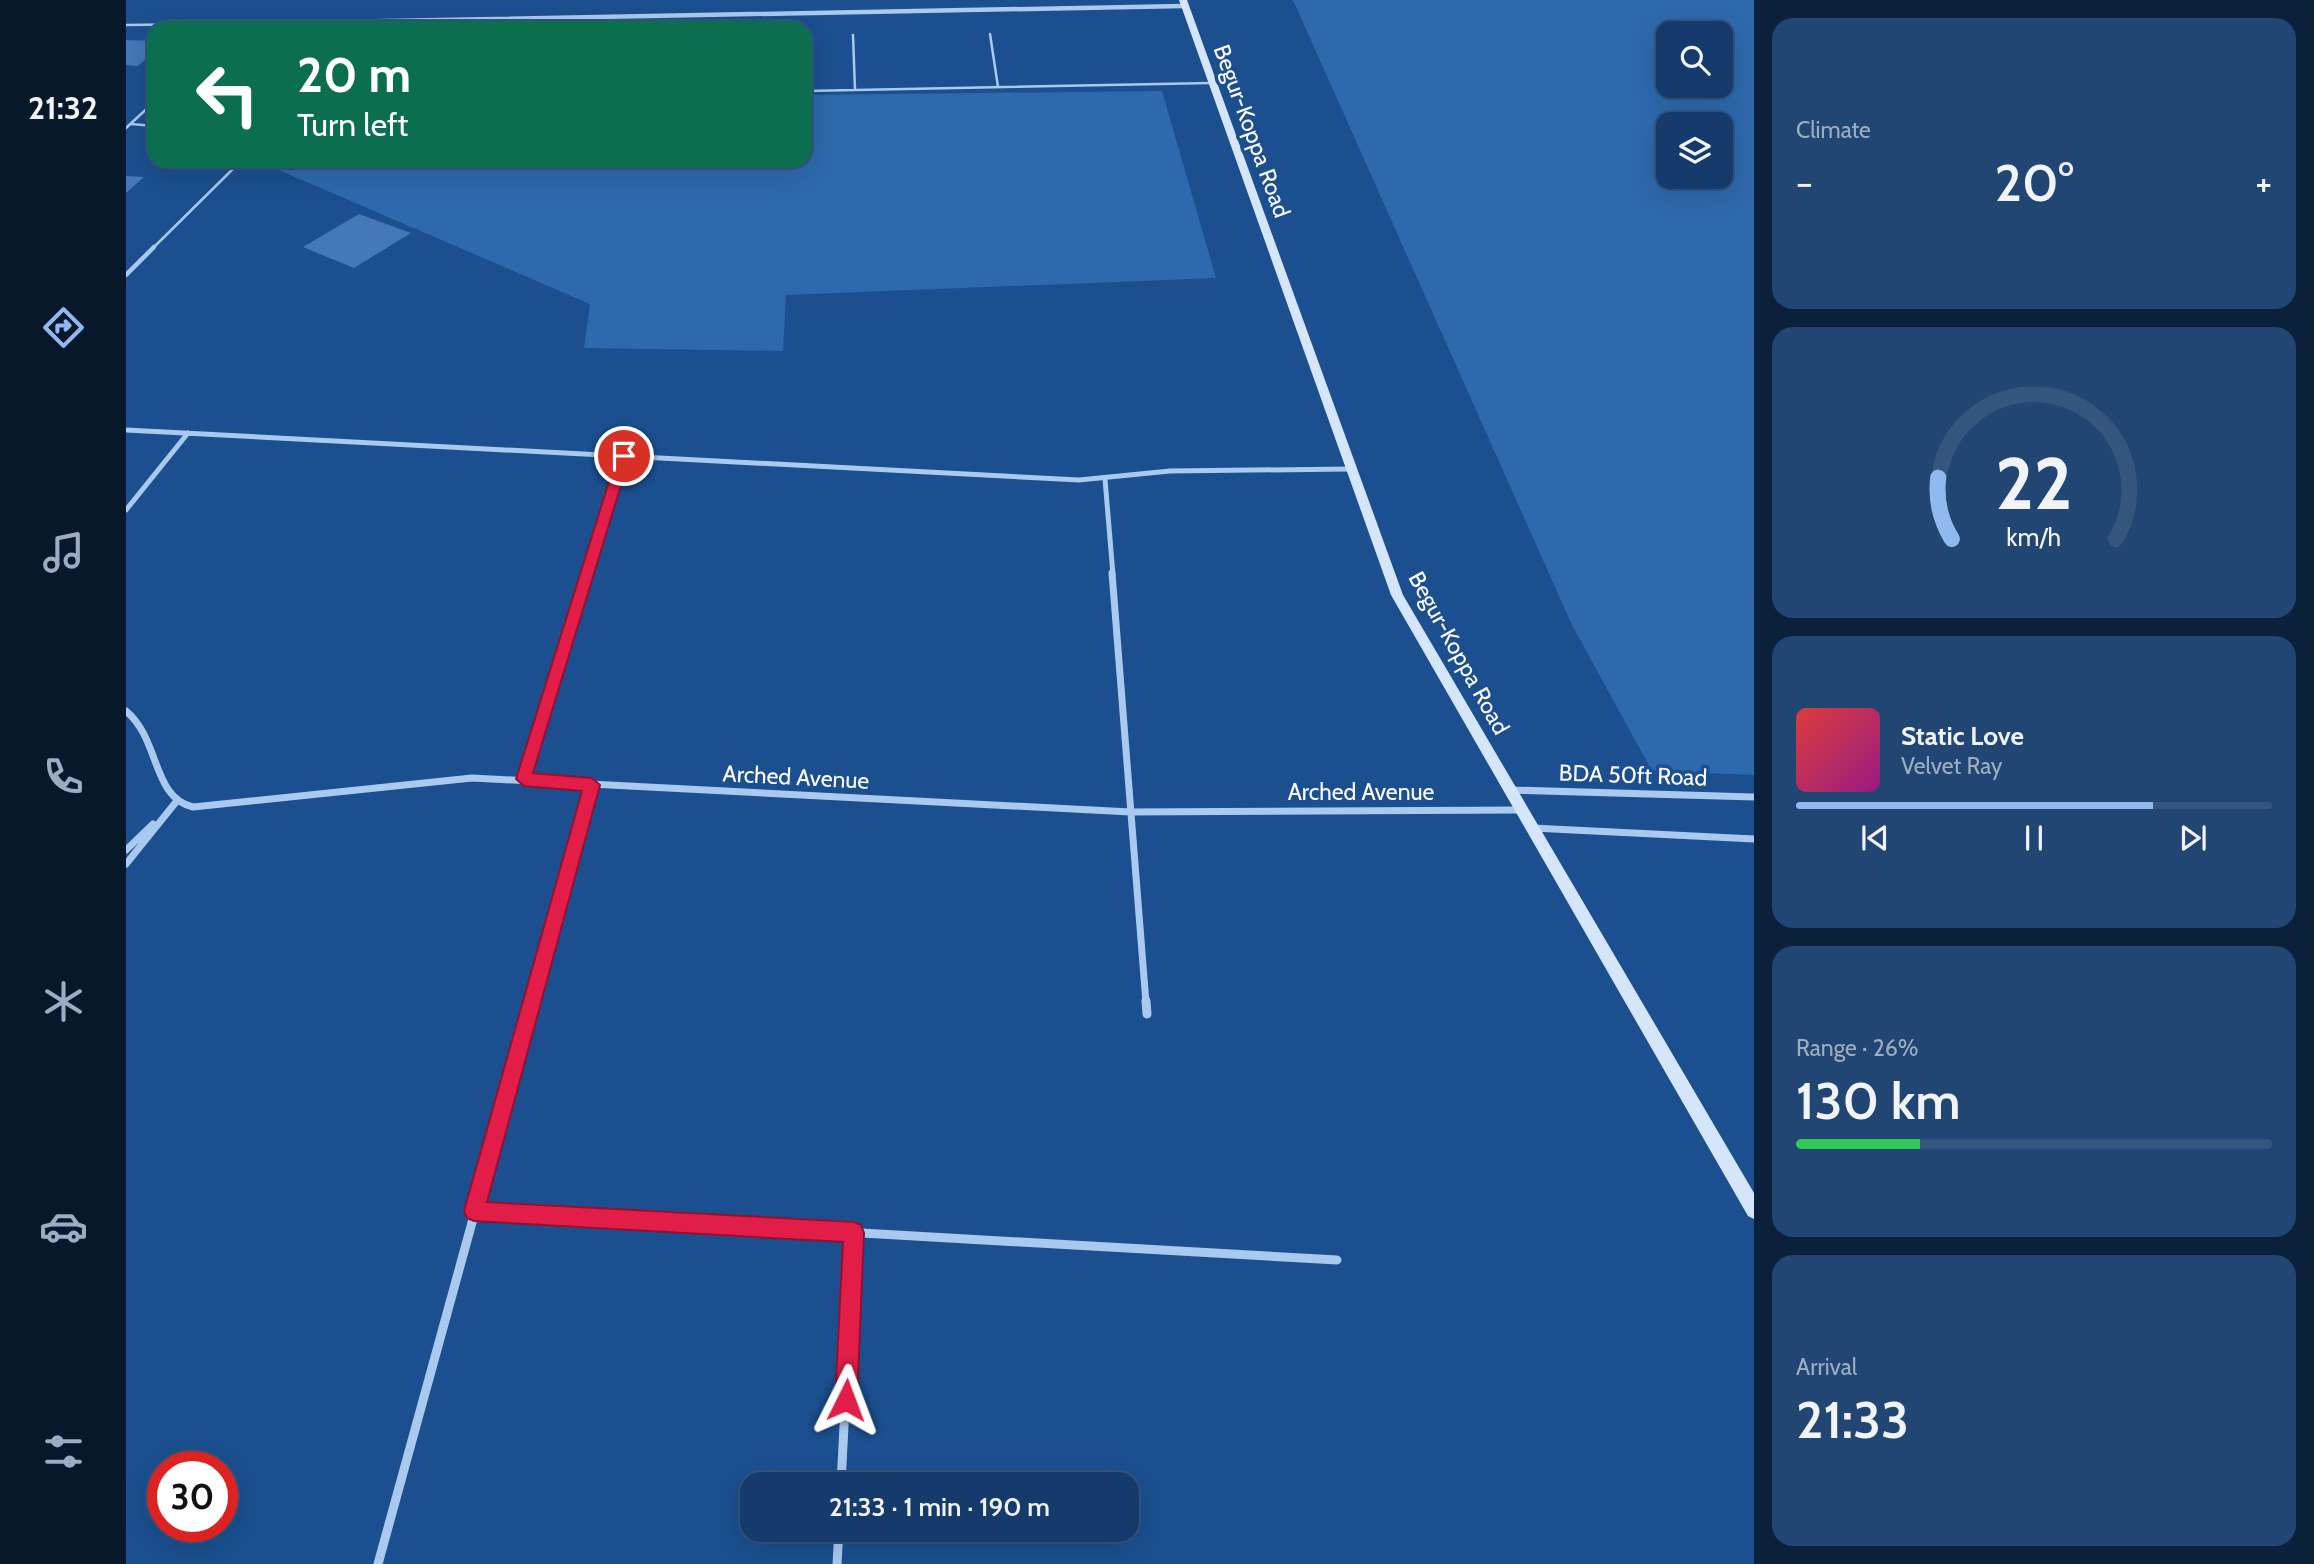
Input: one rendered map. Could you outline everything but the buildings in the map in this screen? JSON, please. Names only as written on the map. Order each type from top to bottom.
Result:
[{"type":"main road","name":"Begur-Koppa Road","points":[[1184,3],[1397,595],[1754,1210]]},
{"type":"street","points":[[368,21],[1184,3]]},
{"type":"street","points":[[126,429],[1079,481],[1170,471],[1350,469]]},
{"type":"street","points":[[126,510],[188,433]]},
{"type":"street","points":[[524,779],[624,456]]},
{"type":"street","points":[[1105,479],[1147,1014]]},
{"type":"street","points":[[126,711],[135,716],[152,741],[170,795],[176,802]]},
{"type":"street","name":"Arched Avenue","points":[[176,802],[193,807],[472,778],[1130,812],[1522,810]]},
{"type":"street","points":[[378,1564],[592,785]]},
{"type":"street","name":"BDA 50ft Road","points":[[1511,790],[1754,797]]},
{"type":"street","points":[[126,850],[176,802]]},
{"type":"street","points":[[126,864],[176,802]]},
{"type":"street","points":[[1533,828],[1754,839]]},
{"type":"street","points":[[474,1211],[1337,1260]]},
{"type":"street","points":[[842,1472],[854,1233]]},
{"type":"street","points":[[837,1564],[838,1542]]},
{"type":"lane","points":[[126,25],[147,25]]},
{"type":"lane","points":[[990,34],[998,87]]},
{"type":"lane","points":[[853,35],[855,90]]},
{"type":"lane","points":[[812,90],[1211,83]]},
{"type":"lane","points":[[126,128],[147,109]]},
{"type":"lane","points":[[131,124],[147,125]]},
{"type":"lane","points":[[126,275],[234,168]]},
{"type":"shaded area","points":[[1293,0],[1754,0],[1754,775],[1652,771],[1572,625]]},
{"type":"shaded area","points":[[1162,91],[1216,278],[786,295],[783,351],[584,348],[590,304],[274,168],[812,168],[812,95]]},
{"type":"route","points":[[624,456],[524,779],[592,785],[474,1211],[854,1233],[846,1400]]}]
